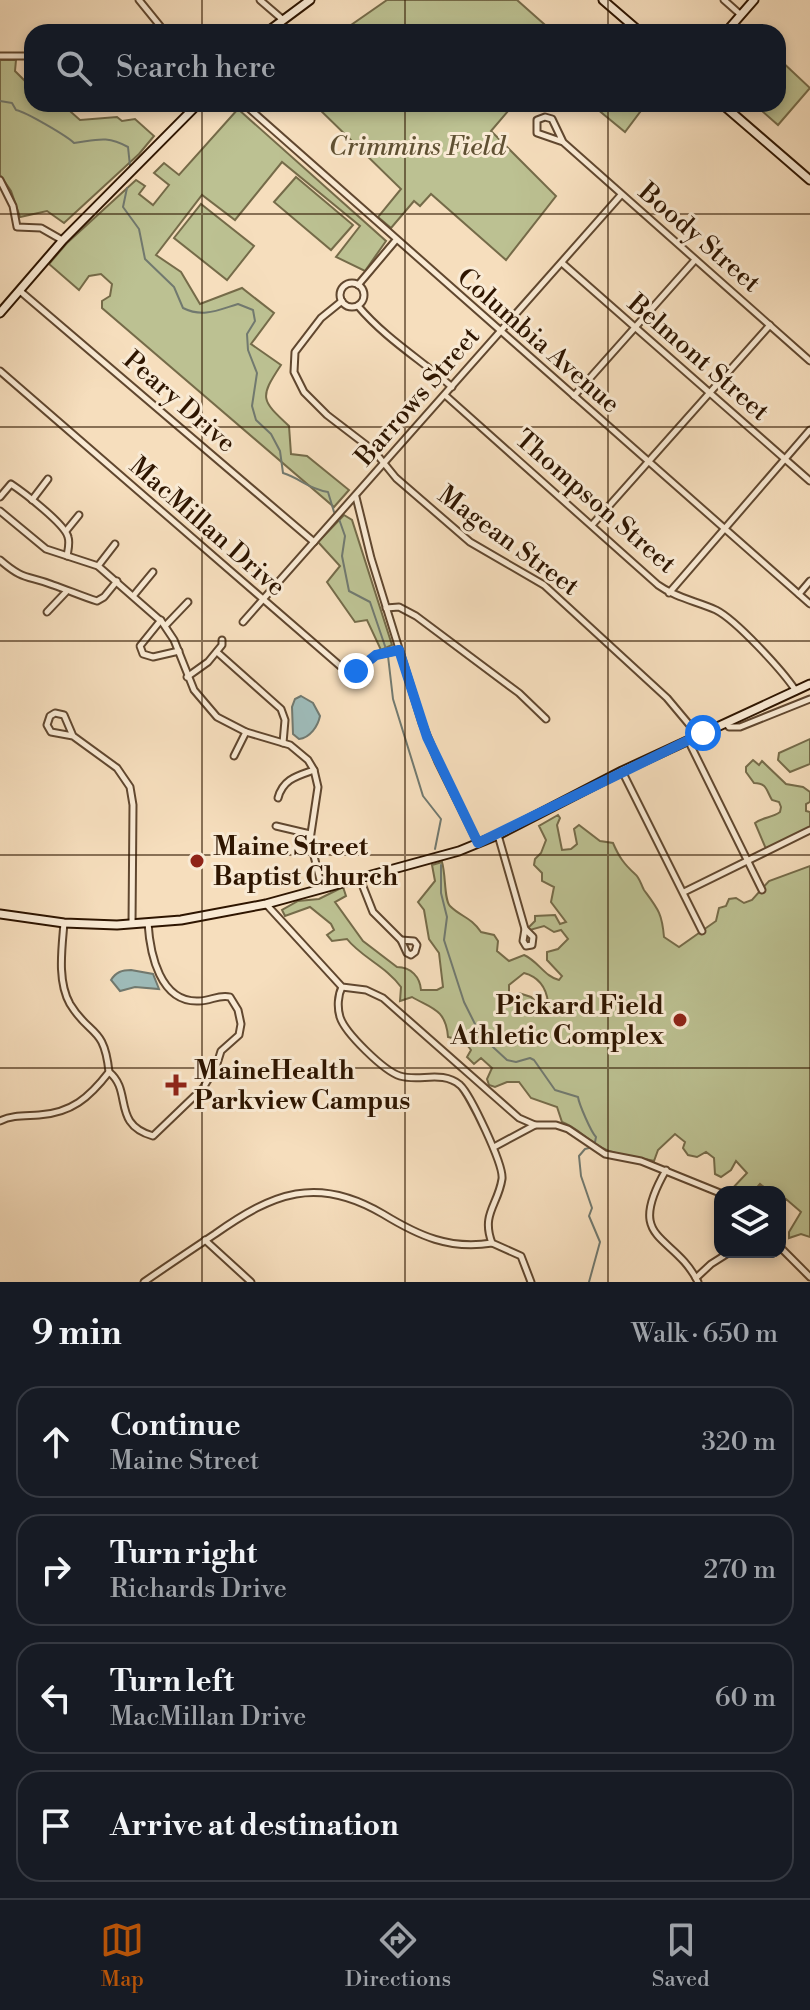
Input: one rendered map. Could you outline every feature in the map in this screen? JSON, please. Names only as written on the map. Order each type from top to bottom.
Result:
[{"type":"street","points":[[139,0],[158,24]]},
{"type":"street","points":[[260,0],[282,19]]},
{"type":"street","points":[[276,24],[310,0]]},
{"type":"street","points":[[603,0],[631,24]]},
{"type":"street","points":[[724,0],[741,15]]},
{"type":"street","points":[[733,24],[754,0]]},
{"type":"street","points":[[0,56],[24,56]]},
{"type":"street","points":[[0,313],[63,240],[190,112]]},
{"type":"street","name":"Columbia Avenue","points":[[253,112],[810,604]]},
{"type":"street","points":[[731,112],[810,180]]},
{"type":"street","name":"Boody Street","points":[[563,142],[537,133],[537,120],[545,117],[552,119],[563,142],[810,361]]},
{"type":"street","points":[[0,180],[13,206],[17,227],[41,228],[63,240]]},
{"type":"street","name":"Barrows Street","points":[[243,622],[621,195]]},
{"type":"street","name":"Magean Street","points":[[396,240],[358,285],[344,287],[342,301],[321,318],[298,346],[294,372],[299,385],[310,399],[374,451],[396,478],[470,542],[537,580],[551,592],[667,698],[698,735]]},
{"type":"street","points":[[574,396],[695,260]]},
{"type":"street","name":"Belmont Street","points":[[562,263],[810,481]]},
{"type":"street","points":[[358,285],[364,295],[358,306]]},
{"type":"street","name":"Peary Drive","points":[[19,290],[314,542]]},
{"type":"street","points":[[342,301],[348,307],[358,306]]},
{"type":"street","points":[[358,306],[390,340],[452,387]]},
{"type":"street","points":[[592,525],[770,325]]},
{"type":"street","name":"MacMillan Drive","points":[[0,371],[346,671],[356,671],[376,655],[399,650]]},
{"type":"street","name":"Thompson Street","points":[[445,395],[669,593],[727,617],[781,671],[796,691]]},
{"type":"street","points":[[669,593],[810,430]]},
{"type":"street","points":[[32,500],[48,479]]},
{"type":"street","points":[[0,497],[11,484],[32,500],[66,531],[69,540],[67,556]]},
{"type":"street","points":[[355,496],[427,737],[478,843]]},
{"type":"street","points":[[1,512],[46,549],[98,566],[134,595],[163,623],[179,651],[187,677],[209,710],[228,724],[283,743],[304,756],[314,770],[318,787],[310,834],[322,888]]},
{"type":"street","points":[[66,531],[79,515]]},
{"type":"street","points":[[98,566],[115,544]]},
{"type":"street","points":[[0,560],[23,578],[52,584],[66,592],[97,601],[117,581]]},
{"type":"street","points":[[134,595],[153,572]]},
{"type":"street","points":[[799,594],[810,581]]},
{"type":"street","points":[[47,612],[66,592]]},
{"type":"street","points":[[179,651],[153,657],[143,654],[140,646],[188,602]]},
{"type":"street","points":[[386,608],[399,607],[416,616],[511,687],[546,719]]},
{"type":"street","points":[[187,677],[217,652],[222,640]]},
{"type":"street","points":[[217,652],[281,709],[285,720],[283,743]]},
{"type":"street","points":[[0,914],[64,923],[148,923],[204,917],[266,904],[359,878],[498,835],[622,771],[810,684]]},
{"type":"street","points":[[725,722],[729,727],[740,727],[810,699]]},
{"type":"street","points":[[73,736],[64,715],[55,713],[50,716],[47,725],[51,732],[73,736],[117,768],[130,787],[133,805],[132,924]]},
{"type":"street","points":[[234,756],[246,732]]},
{"type":"street","points":[[688,740],[762,890]]},
{"type":"street","points":[[278,798],[280,789],[287,781],[314,770]]},
{"type":"street","points":[[622,771],[702,931]]},
{"type":"street","points":[[276,826],[310,834]]},
{"type":"street","points":[[684,892],[810,830]]},
{"type":"street","points":[[498,835],[525,929]]},
{"type":"street","points":[[359,878],[373,912],[401,940]]},
{"type":"street","points":[[266,904],[342,987],[366,990],[383,998],[519,1118],[535,1125],[556,1125],[568,1129],[605,1154],[641,1161],[714,1190]]},
{"type":"street","points":[[64,923],[65,991],[76,1011],[103,1040],[109,1072],[119,1084],[128,1120],[138,1130],[153,1136],[207,1083],[221,1051],[239,1035],[241,1029],[238,1010],[230,997],[192,1001],[168,988],[155,964],[148,923]]},
{"type":"street","points":[[342,987],[340,1017],[366,1049],[397,1075],[440,1076],[458,1083],[494,1147],[503,1173],[489,1215],[492,1243]]},
{"type":"street","points":[[0,1121],[10,1117],[66,1111],[82,1100],[109,1072]]},
{"type":"street","points":[[494,1147],[535,1125]]},
{"type":"street","points":[[666,1170],[651,1200],[650,1221],[657,1235],[697,1280],[720,1258]]},
{"type":"street","points":[[144,1282],[257,1206],[278,1197],[312,1191],[352,1199],[420,1236],[440,1243],[478,1246],[492,1243],[521,1256],[531,1282]]},
{"type":"street","points":[[205,1240],[251,1282]]},
{"type":"street","points":[[786,1253],[810,1277]]},
{"type":"green space","points":[[387,0],[517,0],[544,24],[352,24]]},
{"type":"green space","points":[[0,60],[16,60],[15,71],[24,80],[24,112],[71,112],[80,120],[135,119],[154,136],[139,154],[64,223],[47,211],[20,217],[11,191],[0,175]]},
{"type":"green space","points":[[786,66],[810,88],[778,125],[763,112],[786,112]]},
{"type":"green space","points":[[235,112],[241,112],[386,241],[365,271],[336,257],[360,226],[282,162],[235,220],[202,195],[156,255],[181,272],[200,304],[242,288],[274,313],[251,344],[281,365],[269,385],[266,398],[289,426],[291,454],[307,456],[349,490],[334,507],[102,308],[102,301],[110,296],[112,284],[101,274],[89,276],[79,290],[49,264],[67,243],[136,180],[145,186],[139,194],[153,205],[169,185],[154,173],[164,163],[179,175]]},
{"type":"green space","name":"Crimmins Field","points":[[322,112],[507,112],[491,131],[556,196],[506,260],[431,194],[420,206],[414,201],[391,228],[378,217],[401,189]]},
{"type":"green space","points":[[601,112],[640,112],[625,132]]},
{"type":"green space","points":[[296,177],[353,225],[331,250],[274,202]]},
{"type":"green space","points":[[201,204],[254,246],[227,280],[174,238]]},
{"type":"green space","points":[[344,515],[352,520],[392,645],[381,650],[367,620],[355,622],[327,582],[340,566],[318,542]]},
{"type":"green space","points":[[810,739],[810,764],[790,772],[778,760],[779,753]]},
{"type":"green space","points":[[753,760],[759,765],[762,761],[786,784],[803,787],[810,792],[806,811],[810,812],[810,829],[766,849],[755,823],[777,814],[781,807],[779,802],[772,800],[764,786],[754,783],[746,772],[746,767]]},
{"type":"green space","points":[[558,815],[562,850],[571,849],[577,844],[574,829],[579,825],[600,841],[613,843],[656,907],[664,937],[679,947],[716,921],[719,908],[726,906],[729,899],[736,898],[744,903],[752,900],[769,881],[810,866],[810,1237],[801,1234],[789,1238],[789,1232],[801,1212],[786,1199],[786,1186],[735,1186],[747,1173],[736,1161],[731,1170],[721,1177],[715,1174],[714,1158],[706,1152],[697,1157],[688,1155],[683,1148],[685,1142],[675,1134],[658,1150],[654,1161],[614,1153],[562,1122],[557,1107],[531,1098],[519,1082],[507,1082],[495,1087],[489,1085],[487,1079],[492,1068],[481,1058],[474,1064],[467,1057],[471,1050],[461,1041],[448,1037],[441,1015],[412,997],[400,1001],[401,987],[395,980],[347,939],[332,941],[327,935],[334,930],[331,924],[310,907],[285,916],[282,910],[298,901],[319,899],[343,887],[346,896],[335,902],[363,941],[397,967],[414,974],[421,990],[437,990],[443,987],[439,953],[429,939],[424,910],[418,902],[435,881],[432,865],[442,862],[450,906],[481,932],[494,935],[498,941],[497,951],[509,961],[524,955],[559,980],[562,976],[547,960],[547,952],[558,949],[568,939],[561,930],[554,932],[544,926],[528,928],[535,921],[535,916],[555,915],[560,924],[566,922],[551,902],[554,887],[542,881],[542,873],[534,865],[546,840],[539,826]],"holes":[[[524,973],[538,980],[546,992],[548,1002],[544,1009],[531,997],[519,993],[513,996],[509,992],[509,985]]]},
{"type":"water","points":[[301,696],[313,703],[320,716],[313,731],[299,739],[293,734],[292,707],[295,699]]},
{"type":"water","points":[[131,970],[153,974],[159,989],[135,987],[120,991],[111,980],[120,972]]},
{"type":"waterway","points":[[0,101],[12,103],[16,110],[74,143],[95,140],[120,143],[128,147],[130,166]]},
{"type":"waterway","points":[[127,188],[123,207],[139,229],[145,259],[174,287],[183,308],[204,313],[238,304],[253,310],[255,321],[247,334],[248,350],[257,373],[252,406],[256,420],[271,434],[280,451],[283,473],[328,492],[334,512]]},
{"type":"waterway","points":[[339,519],[345,536],[342,556],[349,591],[370,602],[386,649]]},
{"type":"waterway","points":[[388,656],[393,699],[423,796],[441,819],[435,849]]},
{"type":"waterway","points":[[441,865],[441,893],[447,917],[444,940],[464,1002],[481,1036],[507,1060],[534,1060],[555,1090],[578,1097],[596,1137],[595,1142]]},
{"type":"waterway","points":[[589,1148],[579,1156],[581,1176],[592,1208],[589,1216],[600,1242],[589,1282]]},
{"type":"place","name":"Maine Street Baptist Church","points":[[197,861]]},
{"type":"place","name":"Pickard Field Athletic Complex","points":[[680,1020]]},
{"type":"place","name":"MaineHealth Parkview Campus","points":[[176,1085]]},
{"type":"route","points":[[356,671],[376,655],[399,650],[427,737],[478,843],[703,733]]}]
